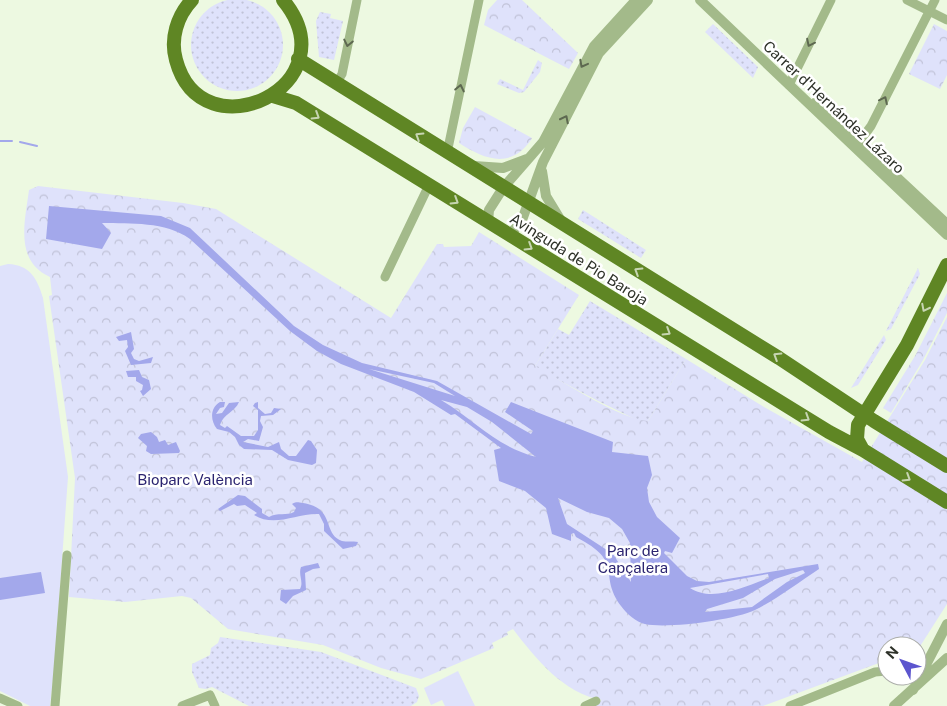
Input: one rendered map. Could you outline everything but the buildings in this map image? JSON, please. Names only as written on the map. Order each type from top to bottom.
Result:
[{"type":"main road","points":[[192,0],[179,18],[174,37],[177,65],[187,82],[200,95],[227,106],[246,106],[272,96],[290,78],[298,59],[300,41],[297,23],[283,0]]},
{"type":"main road","name":"Avinguda de Pio Baroja","points":[[298,59],[464,164],[779,358],[947,466]]},
{"type":"main road","name":"Avinguda de Pio Baroja","points":[[272,96],[296,103],[829,432],[947,502]]},
{"type":"main road","points":[[865,452],[856,434],[864,414],[904,350],[947,265]]},
{"type":"street","points":[[336,84],[342,74],[358,0]]},
{"type":"street","points":[[447,153],[479,0]]},
{"type":"street","points":[[488,222],[489,210],[503,188],[533,156],[543,142],[594,46],[636,0]]},
{"type":"street","points":[[507,233],[517,227],[544,162],[599,54],[648,0]]},
{"type":"street","name":"Carrer d'Hernández Lázaro","points":[[700,0],[791,83],[847,141],[947,235]]},
{"type":"street","points":[[709,0],[791,83],[860,141],[947,224]]},
{"type":"street","points":[[791,83],[831,0]]},
{"type":"street","points":[[907,0],[947,20]]},
{"type":"street","points":[[847,141],[854,143],[860,141],[871,126],[935,0]]},
{"type":"street","points":[[464,164],[482,168],[503,168],[533,156]]},
{"type":"street","points":[[544,162],[542,178],[546,196],[565,226]]},
{"type":"street","points":[[385,277],[429,185]]},
{"type":"street","points":[[55,706],[67,555]]},
{"type":"street","points":[[913,690],[947,624]]},
{"type":"street","points":[[894,706],[947,658]]},
{"type":"street","points":[[790,706],[877,672]]},
{"type":"street","points":[[182,706],[210,695],[216,706]]},
{"type":"street","points":[[0,698],[18,706]]},
{"type":"street","points":[[585,706],[596,701]]},
{"type":"green space","points":[[228,-1],[246,-1],[263,6],[276,19],[283,36],[283,54],[276,71],[263,84],[246,91],[228,91],[211,84],[198,71],[191,54],[191,36],[198,19],[211,6]]},
{"type":"green space","points":[[497,0],[522,0],[578,53],[569,69],[484,25],[488,10]]},
{"type":"green space","points":[[320,12],[331,14],[330,18],[343,21],[334,60],[319,57],[316,21]]},
{"type":"green space","points":[[713,24],[758,67],[753,78],[705,32]]},
{"type":"green space","points":[[934,24],[947,31],[947,75],[940,89],[909,74]]},
{"type":"green space","points":[[538,60],[542,63],[540,72],[524,92],[519,93],[497,84],[500,79],[523,90]]},
{"type":"green space","points":[[475,107],[532,138],[531,140],[523,149],[506,158],[496,159],[487,157],[468,149],[459,143],[463,128]]},
{"type":"green space","points":[[38,186],[183,203],[216,209],[391,318],[437,244],[443,244],[444,247],[471,246],[479,232],[579,295],[535,366],[607,407],[636,419],[648,421],[686,359],[764,407],[862,462],[925,360],[947,317],[947,604],[927,636],[877,636],[877,664],[763,706],[590,706],[602,700],[575,690],[563,682],[541,663],[513,629],[507,632],[508,635],[492,643],[494,648],[421,679],[381,668],[323,645],[228,629],[191,598],[182,596],[125,602],[69,597],[75,478],[49,296],[52,295],[50,277],[39,270],[31,261],[26,251],[24,239],[29,190]]},
{"type":"green space","points":[[583,210],[646,250],[641,258],[578,219]]},
{"type":"green space","points":[[8,264],[22,267],[32,274],[43,298],[68,477],[50,706],[30,706],[0,691],[0,266]]},
{"type":"green space","points":[[918,268],[920,274],[891,329],[886,331]]},
{"type":"green space","points":[[947,293],[947,313],[923,360],[891,413],[883,408],[915,356]]},
{"type":"green space","points":[[590,301],[686,359],[648,421],[639,421],[496,347],[535,366],[558,329],[569,335]]},
{"type":"green space","points":[[884,335],[886,340],[858,385],[851,388]]},
{"type":"green space","points":[[220,637],[321,652],[416,688],[419,696],[417,702],[411,706],[249,706],[212,687],[206,689],[199,688],[192,672],[192,664],[210,655],[211,648],[218,643]]},
{"type":"green space","points":[[458,671],[475,706],[445,706],[442,700],[431,705],[424,688]]},
{"type":"water","points":[[49,206],[161,216],[190,228],[294,326],[323,345],[362,363],[437,381],[531,434],[533,431],[505,412],[511,402],[613,442],[612,452],[648,456],[652,475],[647,488],[649,502],[657,517],[680,538],[672,553],[665,551],[664,553],[687,576],[697,581],[709,582],[818,564],[819,569],[771,601],[745,614],[684,624],[655,625],[642,623],[626,612],[614,595],[606,562],[601,554],[576,537],[574,533],[571,534],[571,541],[552,534],[546,508],[525,491],[499,481],[494,450],[501,448],[455,414],[451,415],[414,392],[341,364],[317,351],[290,331],[190,239],[180,233],[159,226],[102,223],[111,233],[102,249],[46,239]],"holes":[[[369,369],[434,383],[455,396]],[[441,400],[467,407],[492,422],[536,457],[497,440]],[[558,498],[587,512],[609,518],[622,529],[630,543],[631,582],[613,554],[567,524]],[[803,570],[805,573],[787,582],[752,607],[705,612],[707,609],[743,598],[775,579]],[[768,574],[769,578],[729,592],[719,594],[699,592],[690,588]]]},
{"type":"water","points":[[131,332],[134,349],[131,353],[134,359],[139,361],[153,357],[151,363],[131,365],[125,351],[128,347],[127,340],[119,341],[116,337]]},
{"type":"water","points":[[139,370],[142,377],[149,380],[151,389],[143,396],[140,391],[143,385],[136,381],[136,377],[128,377],[126,371]]},
{"type":"water","points":[[220,402],[225,402],[224,407],[220,408],[216,414],[222,413],[229,403],[239,402],[220,425],[225,428],[227,426],[241,436],[254,436],[258,430],[258,410],[253,406],[255,403],[258,402],[258,408],[265,414],[271,413],[274,408],[281,409],[273,415],[261,416],[260,421],[263,427],[259,441],[248,439],[243,442],[268,447],[279,442],[281,449],[289,456],[296,456],[308,440],[311,441],[317,450],[316,463],[312,465],[288,460],[272,450],[244,449],[229,432],[217,429],[215,426],[212,414],[214,407]]},
{"type":"water","points":[[151,432],[157,437],[159,442],[165,440],[168,445],[176,442],[179,453],[151,454],[146,451],[147,446],[138,438],[141,434]]},
{"type":"water","points":[[238,495],[245,496],[262,509],[262,513],[269,517],[294,512],[296,508],[292,504],[296,503],[313,506],[325,515],[336,538],[342,541],[358,542],[356,546],[343,549],[324,531],[324,524],[319,514],[270,520],[254,515],[257,513],[245,505],[237,506],[234,504],[220,511],[218,509]]},
{"type":"water","points":[[318,563],[320,568],[305,573],[306,590],[293,596],[286,604],[280,600],[281,590],[300,589],[301,567]]},
{"type":"water","points":[[41,572],[45,593],[0,600],[0,578]]},
{"type":"waterway","points":[[0,141],[12,141]]},
{"type":"waterway","points":[[20,142],[37,146]]},
{"type":"park label","name":"Bioparc València","points":[[195,479]]},
{"type":"park label","name":"Parc de Capçalera","points":[[633,558]]}]
